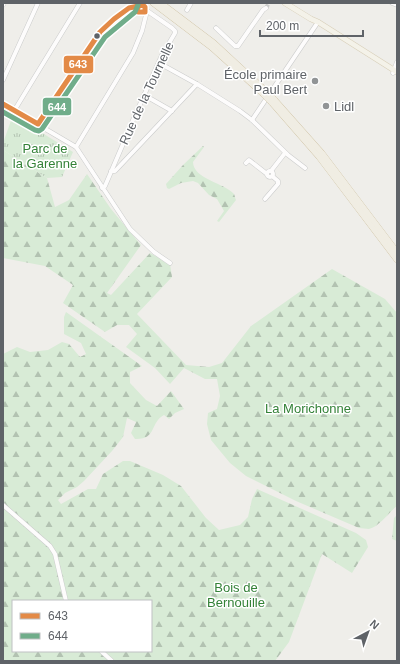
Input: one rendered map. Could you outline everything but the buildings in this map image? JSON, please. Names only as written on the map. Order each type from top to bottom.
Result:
[{"type":"highway","points":[[154,3],[211,46],[264,91]]},
{"type":"highway","points":[[161,3],[214,43],[264,91],[316,152],[397,260]]},
{"type":"highway","points":[[272,100],[322,152],[397,252]]},
{"type":"main road","points":[[285,3],[395,73]]},
{"type":"main road","points":[[373,59],[384,64],[395,73]]},
{"type":"street","points":[[3,80],[38,3]]},
{"type":"street","points":[[14,111],[80,3]]},
{"type":"street","points":[[187,10],[191,3]]},
{"type":"street","points":[[392,3],[397,5]]},
{"type":"street","points":[[38,124],[100,32],[114,19],[134,5]]},
{"type":"street","points":[[134,5],[139,13],[145,8]]},
{"type":"street","points":[[134,5],[145,8]]},
{"type":"street","points":[[76,147],[133,54],[142,31],[146,15],[145,8]]},
{"type":"street","name":"Rue de la Tournelle","points":[[102,188],[105,186],[144,95],[175,31],[145,8]]},
{"type":"street","points":[[216,28],[235,46],[238,46],[263,10],[266,8]]},
{"type":"street","points":[[252,120],[317,23]]},
{"type":"street","points":[[395,73],[397,62]]},
{"type":"street","points":[[159,63],[224,100],[252,120],[285,153],[305,168]]},
{"type":"street","points":[[111,171],[115,171],[197,84]]},
{"type":"street","points":[[144,95],[172,111]]},
{"type":"street","points":[[3,104],[76,147],[130,229],[154,252],[170,262]]},
{"type":"street","points":[[267,174],[285,153]]},
{"type":"street","points":[[246,163],[249,160],[269,177],[272,176],[278,181],[278,184],[266,199]]},
{"type":"street","points":[[271,171],[274,174],[272,176]]},
{"type":"street","points":[[3,505],[50,546],[55,554],[66,600]]},
{"type":"street","points":[[101,652],[112,661]]},
{"type":"green space","name":"Parc de la Garenne","points":[[13,115],[73,152],[62,177],[47,178],[3,150],[3,143]]},
{"type":"green space","points":[[203,146],[204,147],[193,162],[194,168],[204,177],[230,190],[234,194],[236,200],[219,222],[217,221],[224,211],[217,199],[209,195],[198,183],[193,181],[181,183],[169,189],[167,188],[166,184]]},
{"type":"green space","name":"La Morichonne","points":[[3,150],[47,178],[55,207],[69,200],[87,174],[111,209],[141,245],[107,293],[111,295],[150,253],[170,264],[172,277],[137,314],[186,365],[209,367],[222,363],[251,326],[332,269],[385,299],[397,313],[397,506],[373,528],[359,528],[296,501],[246,476],[230,463],[211,440],[207,424],[208,413],[217,409],[220,396],[217,379],[205,379],[184,368],[170,384],[155,368],[126,347],[137,334],[129,325],[117,325],[105,332],[63,303],[73,285],[45,266],[3,258]]},
{"type":"green space","name":"Bois de Bernouille","points":[[66,312],[142,366],[130,372],[130,383],[146,400],[157,406],[171,391],[184,409],[175,413],[169,419],[164,415],[157,422],[150,434],[142,439],[135,439],[131,433],[136,422],[127,418],[123,437],[84,481],[77,487],[65,493],[58,500],[61,504],[88,489],[96,489],[103,474],[123,461],[130,461],[163,475],[181,486],[206,518],[219,530],[240,525],[248,517],[252,499],[257,489],[356,533],[366,540],[368,547],[352,573],[322,554],[289,642],[275,661],[3,661],[3,354],[17,347],[30,352],[48,350],[62,342],[69,344],[80,357],[86,354],[81,343],[64,334],[64,317]]},
{"type":"green space","points":[[397,515],[397,541],[392,539],[394,518]]},
{"type":"tunnel","points":[[266,8],[269,3]]},
{"type":"transit line","name":"644","points":[[3,112],[35,130],[39,131],[42,129],[105,37],[135,12],[138,5]]},
{"type":"transit line","name":"643","points":[[3,104],[38,124],[100,32],[129,8],[143,5],[145,7],[145,12],[138,12],[137,9],[139,6]]},
{"type":"place","name":"École primaire Paul Bert","points":[[315,81]]},
{"type":"place","name":"Lidl","points":[[326,106]]}]
